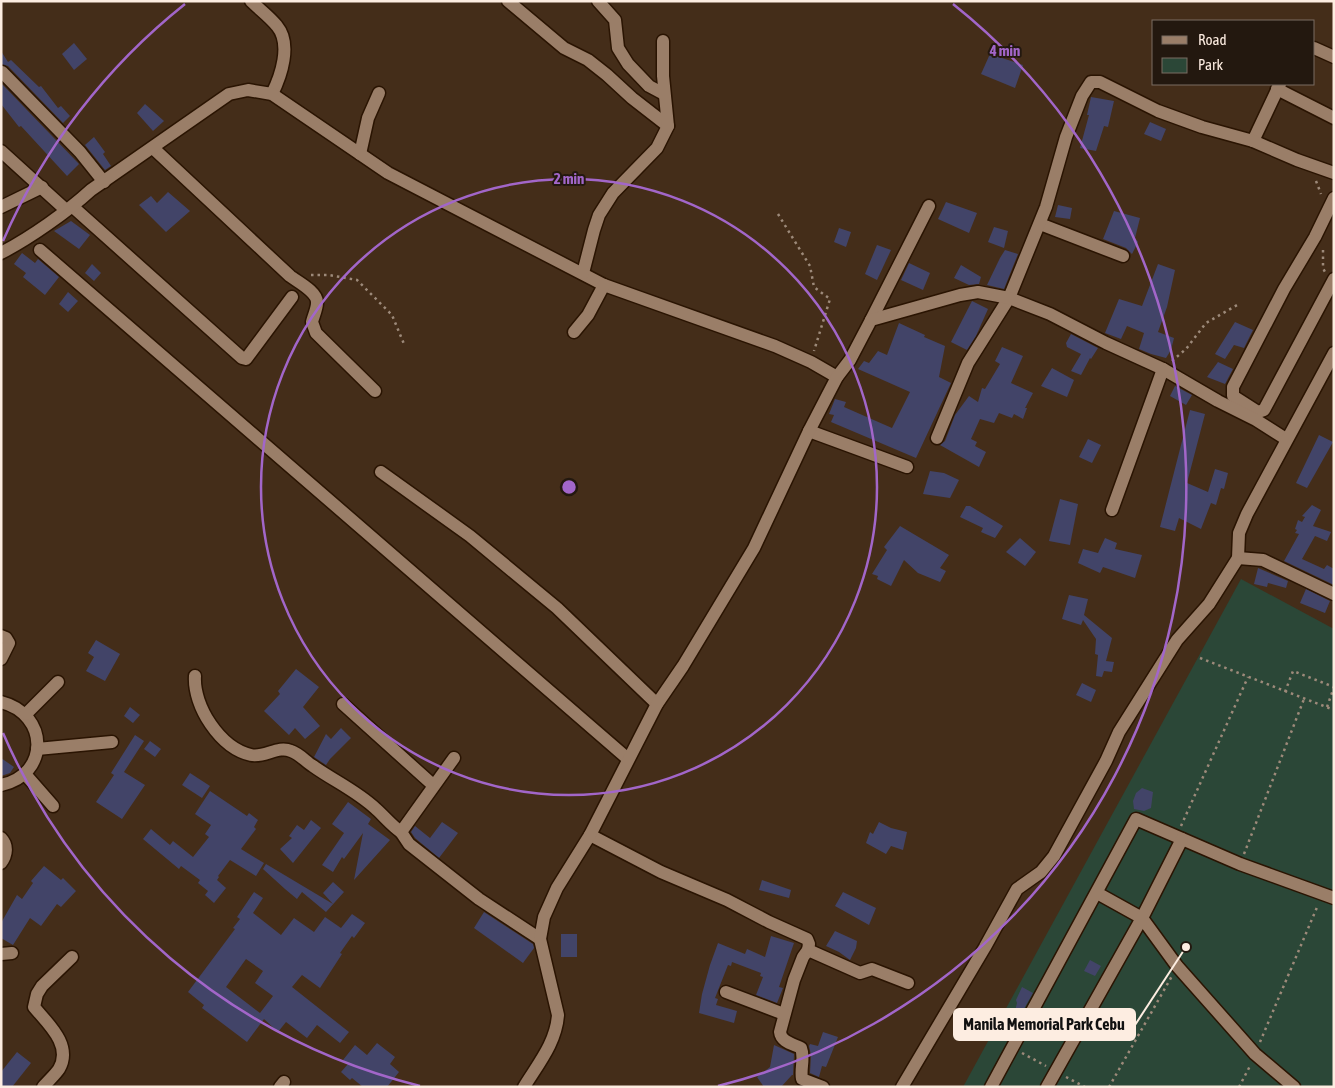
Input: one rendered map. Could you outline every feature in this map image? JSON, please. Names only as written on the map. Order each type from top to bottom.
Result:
[{"type":"street","points":[[251,1],[278,26],[284,38],[283,67],[272,94]]},
{"type":"street","points":[[508,1],[564,48],[588,60],[608,75],[622,86],[632,98],[668,126]]},
{"type":"street","points":[[598,1],[615,20],[618,48],[628,64],[649,86],[664,94]]},
{"type":"street","points":[[583,273],[599,215],[613,193],[657,148],[668,126],[667,105],[664,94],[663,41]]},
{"type":"street","points":[[1315,48],[1334,58]]},
{"type":"street","points":[[2,72],[80,152],[104,182]]},
{"type":"street","points":[[937,438],[968,363],[1009,298],[1040,224],[1066,137],[1082,96],[1091,82],[1100,82],[1158,111],[1193,124],[1253,141],[1297,160],[1334,173]]},
{"type":"street","points":[[1253,141],[1278,87],[1334,118]]},
{"type":"street","points":[[1,254],[69,209],[91,190],[229,94],[248,90],[272,94],[388,172],[604,285],[775,346],[811,362],[837,378]]},
{"type":"street","points":[[360,154],[368,118],[379,93]]},
{"type":"street","points":[[153,148],[290,276],[312,292],[317,304],[312,322],[316,333],[375,391]]},
{"type":"street","points":[[1,152],[242,358],[246,359],[292,297]]},
{"type":"street","points":[[1,207],[42,188]]},
{"type":"street","points":[[1333,282],[1264,410],[1258,412],[1233,396],[1234,387],[1284,289],[1328,214],[1334,198]]},
{"type":"street","points":[[524,1087],[553,1040],[557,1027],[558,1015],[540,939],[544,917],[557,888],[590,836],[657,704],[683,666],[754,548],[809,431],[837,378],[850,360],[929,206]]},
{"type":"street","points":[[1040,224],[1123,256]]},
{"type":"street","points":[[40,250],[628,759]]},
{"type":"street","points":[[574,332],[588,315],[604,285]]},
{"type":"street","points":[[871,320],[960,295],[978,292],[1009,298],[1050,314],[1106,343],[1163,369],[1218,401],[1256,420],[1286,439]]},
{"type":"street","points":[[902,1087],[1017,889],[1042,872],[1054,856],[1124,724],[1177,640],[1209,604],[1238,558],[1239,533],[1247,514],[1334,353]]},
{"type":"street","points":[[1112,510],[1163,369]]},
{"type":"street","points":[[809,431],[907,467]]},
{"type":"street","points":[[381,472],[470,536],[557,608],[657,704]]},
{"type":"street","points":[[1238,558],[1264,560],[1334,594]]},
{"type":"street","points":[[1,636],[6,638],[9,643],[1,659]]},
{"type":"street","points":[[195,676],[196,694],[204,714],[221,736],[231,745],[252,755],[265,754],[279,749],[290,750],[353,790],[377,809],[401,832],[409,844],[479,899],[540,939]]},
{"type":"street","points":[[26,714],[58,682]]},
{"type":"street","points":[[1,702],[18,708],[26,714],[36,730],[37,749],[35,758],[25,774],[17,780],[1,785]]},
{"type":"street","points":[[343,704],[433,785]]},
{"type":"street","points":[[37,749],[112,742]]},
{"type":"street","points":[[401,832],[454,758]]},
{"type":"street","points":[[25,774],[53,806]]},
{"type":"street","points":[[991,1087],[1136,819],[1240,864],[1328,896]]},
{"type":"street","points":[[590,836],[661,872],[727,900],[807,939],[809,944],[808,950],[803,957],[794,980],[791,998],[784,1014],[780,1032],[784,1041],[801,1048],[804,1054],[800,1071],[802,1079],[823,1087]]},
{"type":"street","points":[[1,838],[5,842],[6,848],[1,863]]},
{"type":"street","points":[[1047,1087],[1142,918],[1179,838]]},
{"type":"street","points":[[1097,893],[1142,918],[1177,966],[1255,1054],[1294,1087]]},
{"type":"street","points":[[808,950],[860,973],[872,969],[908,983]]},
{"type":"street","points":[[42,1087],[60,1068],[62,1057],[61,1042],[34,1006],[36,994],[72,958]]},
{"type":"street","points":[[726,992],[784,1014]]},
{"type":"path","points":[[1312,177],[1318,183],[1328,214]]},
{"type":"path","points":[[778,214],[810,266],[814,287],[830,299],[811,362]]},
{"type":"path","points":[[1323,248],[1323,268],[1333,282]]},
{"type":"path","points":[[290,276],[329,275],[357,280],[392,315],[404,344]]},
{"type":"path","points":[[1163,369],[1186,350],[1206,323],[1237,305]]},
{"type":"path","points":[[1200,658],[1304,700],[1334,710]]},
{"type":"path","points":[[1285,692],[1293,671],[1334,687],[1327,708]]},
{"type":"path","points":[[1179,838],[1248,677]]},
{"type":"path","points":[[1240,864],[1304,700]]},
{"type":"path","points":[[1239,1087],[1328,896]]},
{"type":"path","points":[[1109,1087],[1177,966]]},
{"type":"path","points":[[1013,1048],[1085,1087]]},
{"type":"green space","points":[[1241,579],[1334,629],[1334,1087],[963,1087]]},
{"type":"building","points":[[74,43],[87,59],[74,70],[62,54]]},
{"type":"building","points":[[1,51],[8,62],[11,60],[39,87],[41,86],[58,108],[61,106],[70,116],[63,123],[8,66],[1,64]]},
{"type":"building","points":[[990,54],[1023,65],[1015,88],[981,74]]},
{"type":"building","points":[[1,83],[79,164],[67,176],[21,126],[19,127],[1,104]]},
{"type":"building","points":[[1091,97],[1114,101],[1108,127],[1104,126],[1096,151],[1080,148],[1089,115],[1087,115]]},
{"type":"building","points":[[145,104],[164,121],[153,131],[137,113]]},
{"type":"building","points":[[1150,122],[1166,129],[1161,141],[1144,134]]},
{"type":"building","points":[[94,137],[105,152],[103,154],[111,166],[105,170],[85,145]]},
{"type":"building","points":[[168,192],[190,211],[166,232],[139,205],[151,196],[157,203]]},
{"type":"building","points":[[946,202],[977,213],[969,233],[938,219]]},
{"type":"building","points":[[1058,205],[1072,208],[1070,219],[1055,217]]},
{"type":"building","points":[[1114,211],[1140,218],[1135,238],[1138,242],[1132,254],[1126,248],[1103,239]]},
{"type":"building","points":[[71,221],[90,235],[79,249],[54,231]]},
{"type":"building","points":[[994,227],[1008,231],[1004,248],[988,242]]},
{"type":"building","points":[[839,228],[851,232],[846,247],[834,242]]},
{"type":"building","points":[[877,245],[891,250],[877,280],[865,274]]},
{"type":"building","points":[[1005,250],[1018,254],[1004,289],[987,285],[1000,258]]},
{"type":"building","points":[[22,253],[35,263],[38,259],[59,277],[45,295],[23,277],[26,273],[14,264]]},
{"type":"building","points":[[909,263],[930,273],[923,290],[901,280]]},
{"type":"building","points":[[92,264],[101,273],[94,281],[85,273]]},
{"type":"building","points":[[1158,264],[1175,270],[1167,307],[1158,332],[1174,338],[1171,350],[1166,358],[1139,349],[1144,333],[1127,326],[1121,339],[1105,333],[1119,299],[1142,306]]},
{"type":"building","points":[[961,265],[981,277],[979,284],[969,285],[954,278]]},
{"type":"building","points":[[68,292],[78,301],[68,312],[59,304]]},
{"type":"building","points":[[972,301],[988,309],[976,336],[967,350],[951,342]]},
{"type":"building","points":[[1235,322],[1253,330],[1244,348],[1234,345],[1225,359],[1215,354]]},
{"type":"building","points":[[899,323],[945,346],[939,377],[951,383],[916,458],[831,422],[834,415],[829,414],[835,399],[846,402],[844,407],[892,428],[910,392],[858,369],[864,361],[869,363],[878,351],[887,355]]},
{"type":"building","points":[[1071,334],[1098,348],[1081,375],[1071,371],[1081,354],[1067,347],[1066,343]]},
{"type":"building","points":[[1002,347],[1023,356],[1011,383],[1033,393],[1025,408],[1027,408],[1023,419],[1014,414],[1012,418],[999,413],[994,423],[980,419],[971,439],[977,442],[975,446],[986,452],[979,467],[940,445],[945,441],[955,415],[969,396],[978,402],[982,388],[985,389],[1000,364],[995,361]]},
{"type":"building","points":[[1218,362],[1233,369],[1225,384],[1207,377]]},
{"type":"building","points":[[1052,368],[1074,380],[1067,397],[1041,386]]},
{"type":"building","points":[[1175,386],[1192,395],[1186,405],[1170,396]]},
{"type":"building","points":[[1190,410],[1205,414],[1187,483],[1208,492],[1215,469],[1228,473],[1224,489],[1221,488],[1216,505],[1211,503],[1201,529],[1179,518],[1175,531],[1160,527]]},
{"type":"building","points":[[1319,435],[1333,442],[1307,488],[1296,483]]},
{"type":"building","points":[[1088,439],[1101,445],[1092,463],[1079,457]]},
{"type":"building","points":[[930,471],[944,473],[959,480],[950,498],[923,494]]},
{"type":"building","points":[[1060,499],[1078,504],[1070,545],[1049,541]]},
{"type":"building","points":[[1312,505],[1321,510],[1313,526],[1331,532],[1327,541],[1315,536],[1302,559],[1324,569],[1327,565],[1334,569],[1334,585],[1284,561],[1299,534],[1295,533],[1298,520],[1302,522],[1305,517],[1302,516]]},
{"type":"building","points":[[966,506],[970,506],[1003,526],[995,538],[981,532],[983,528],[960,517]]},
{"type":"building","points":[[900,526],[949,555],[940,568],[946,571],[940,582],[918,573],[904,560],[891,586],[877,579],[878,576],[872,574],[887,550],[884,547]]},
{"type":"building","points":[[1020,538],[1036,552],[1025,566],[1006,552]]},
{"type":"building","points":[[1105,538],[1117,543],[1115,549],[1142,555],[1135,578],[1103,567],[1100,573],[1078,563],[1083,549],[1098,553]]},
{"type":"building","points":[[1258,568],[1288,581],[1286,588],[1268,583],[1267,587],[1254,584]]},
{"type":"building","points":[[1306,589],[1330,601],[1325,613],[1300,603]]},
{"type":"building","points":[[1069,595],[1088,599],[1084,615],[1112,638],[1106,661],[1114,662],[1112,672],[1104,671],[1102,677],[1096,676],[1098,655],[1095,654],[1096,639],[1083,620],[1081,625],[1062,619]]},
{"type":"building","points":[[96,640],[120,654],[105,681],[86,671],[94,657],[88,653]]},
{"type":"building","points":[[296,669],[319,687],[303,707],[320,726],[305,739],[295,728],[289,735],[264,711],[280,694],[278,691]]},
{"type":"building","points":[[1082,683],[1096,690],[1091,702],[1076,695]]},
{"type":"building","points":[[130,707],[140,715],[133,723],[124,716]]},
{"type":"building","points":[[341,728],[351,738],[326,765],[314,757],[326,734],[331,739]]},
{"type":"building","points":[[135,735],[144,741],[124,772],[145,785],[122,819],[96,802],[114,775],[111,773]]},
{"type":"building","points":[[150,741],[161,749],[155,757],[144,749]]},
{"type":"building","points":[[1,758],[14,767],[10,773],[1,776]]},
{"type":"building","points":[[190,773],[210,786],[202,798],[182,785]]},
{"type":"building","points":[[1142,788],[1153,792],[1151,808],[1144,811],[1134,809],[1133,801],[1136,793]]},
{"type":"building","points":[[210,791],[247,816],[249,813],[258,820],[254,827],[256,829],[241,849],[264,863],[256,876],[230,860],[217,880],[226,888],[214,903],[205,895],[208,891],[198,883],[200,880],[181,866],[179,869],[143,839],[151,829],[170,845],[173,841],[193,857],[209,837],[205,834],[211,825],[195,814]]},
{"type":"building","points":[[348,802],[371,819],[368,824],[390,840],[354,880],[363,833],[344,859],[342,857],[333,872],[322,865],[344,833],[332,824]]},
{"type":"building","points":[[311,820],[321,828],[293,863],[280,849],[292,838],[289,836],[297,825],[304,830]]},
{"type":"building","points":[[442,822],[458,833],[439,858],[415,838],[411,832],[415,826],[430,838]]},
{"type":"building","points":[[879,822],[891,828],[907,832],[903,850],[891,846],[886,854],[866,843],[870,832],[873,834]]},
{"type":"building","points":[[266,864],[333,904],[323,893],[333,882],[344,892],[326,912],[302,892],[297,899],[263,869]]},
{"type":"building","points":[[44,866],[61,880],[63,878],[76,891],[61,907],[57,904],[41,926],[30,918],[13,945],[1,938],[1,923],[17,895],[22,899],[33,883],[31,881]]},
{"type":"building","points":[[762,880],[791,890],[789,898],[759,890]]},
{"type":"building","points":[[254,892],[263,898],[253,913],[281,935],[294,918],[314,932],[325,917],[341,928],[352,914],[365,923],[354,938],[352,936],[340,953],[342,954],[320,988],[302,975],[292,987],[349,1032],[340,1043],[317,1025],[307,1038],[286,1022],[278,1032],[264,1019],[247,1042],[202,1008],[204,1005],[188,992],[235,929],[233,928],[240,919],[237,917]],"holes":[[[246,959],[263,971],[255,983],[273,996],[260,1013],[226,987]]]},
{"type":"building","points":[[843,892],[876,908],[869,925],[835,906]]},
{"type":"building","points":[[484,912],[533,944],[534,948],[523,963],[474,928]]},
{"type":"building","points":[[835,931],[857,941],[850,960],[826,946]]},
{"type":"building","points":[[561,934],[577,934],[577,957],[561,957]]},
{"type":"building","points":[[771,936],[794,943],[779,987],[783,988],[777,1003],[756,995],[763,977],[760,976],[761,973],[732,962],[731,966],[728,965],[715,998],[718,999],[716,1005],[737,1011],[734,1023],[699,1013],[702,994],[718,943],[745,954],[747,949],[765,957]]},
{"type":"building","points":[[1090,960],[1101,966],[1095,976],[1084,971]]},
{"type":"building","points":[[1022,987],[1033,993],[1021,1014],[1015,1011],[1016,1000]]},
{"type":"building","points":[[823,1032],[838,1037],[826,1067],[822,1066],[819,1077],[810,1073],[811,1055],[809,1046],[810,1044],[818,1046]]},
{"type":"building","points":[[377,1043],[395,1057],[390,1064],[399,1072],[387,1087],[363,1087],[352,1078],[350,1080],[341,1072],[348,1064],[343,1060],[355,1045],[367,1055]]},
{"type":"building","points":[[774,1045],[794,1054],[793,1075],[781,1087],[764,1087],[757,1077],[770,1067]]},
{"type":"building","points":[[17,1052],[31,1063],[12,1087],[1,1087],[1,1072]]},
{"type":"place","name":"Manila Memorial Park Cebu","points":[[1186,947]]}]
